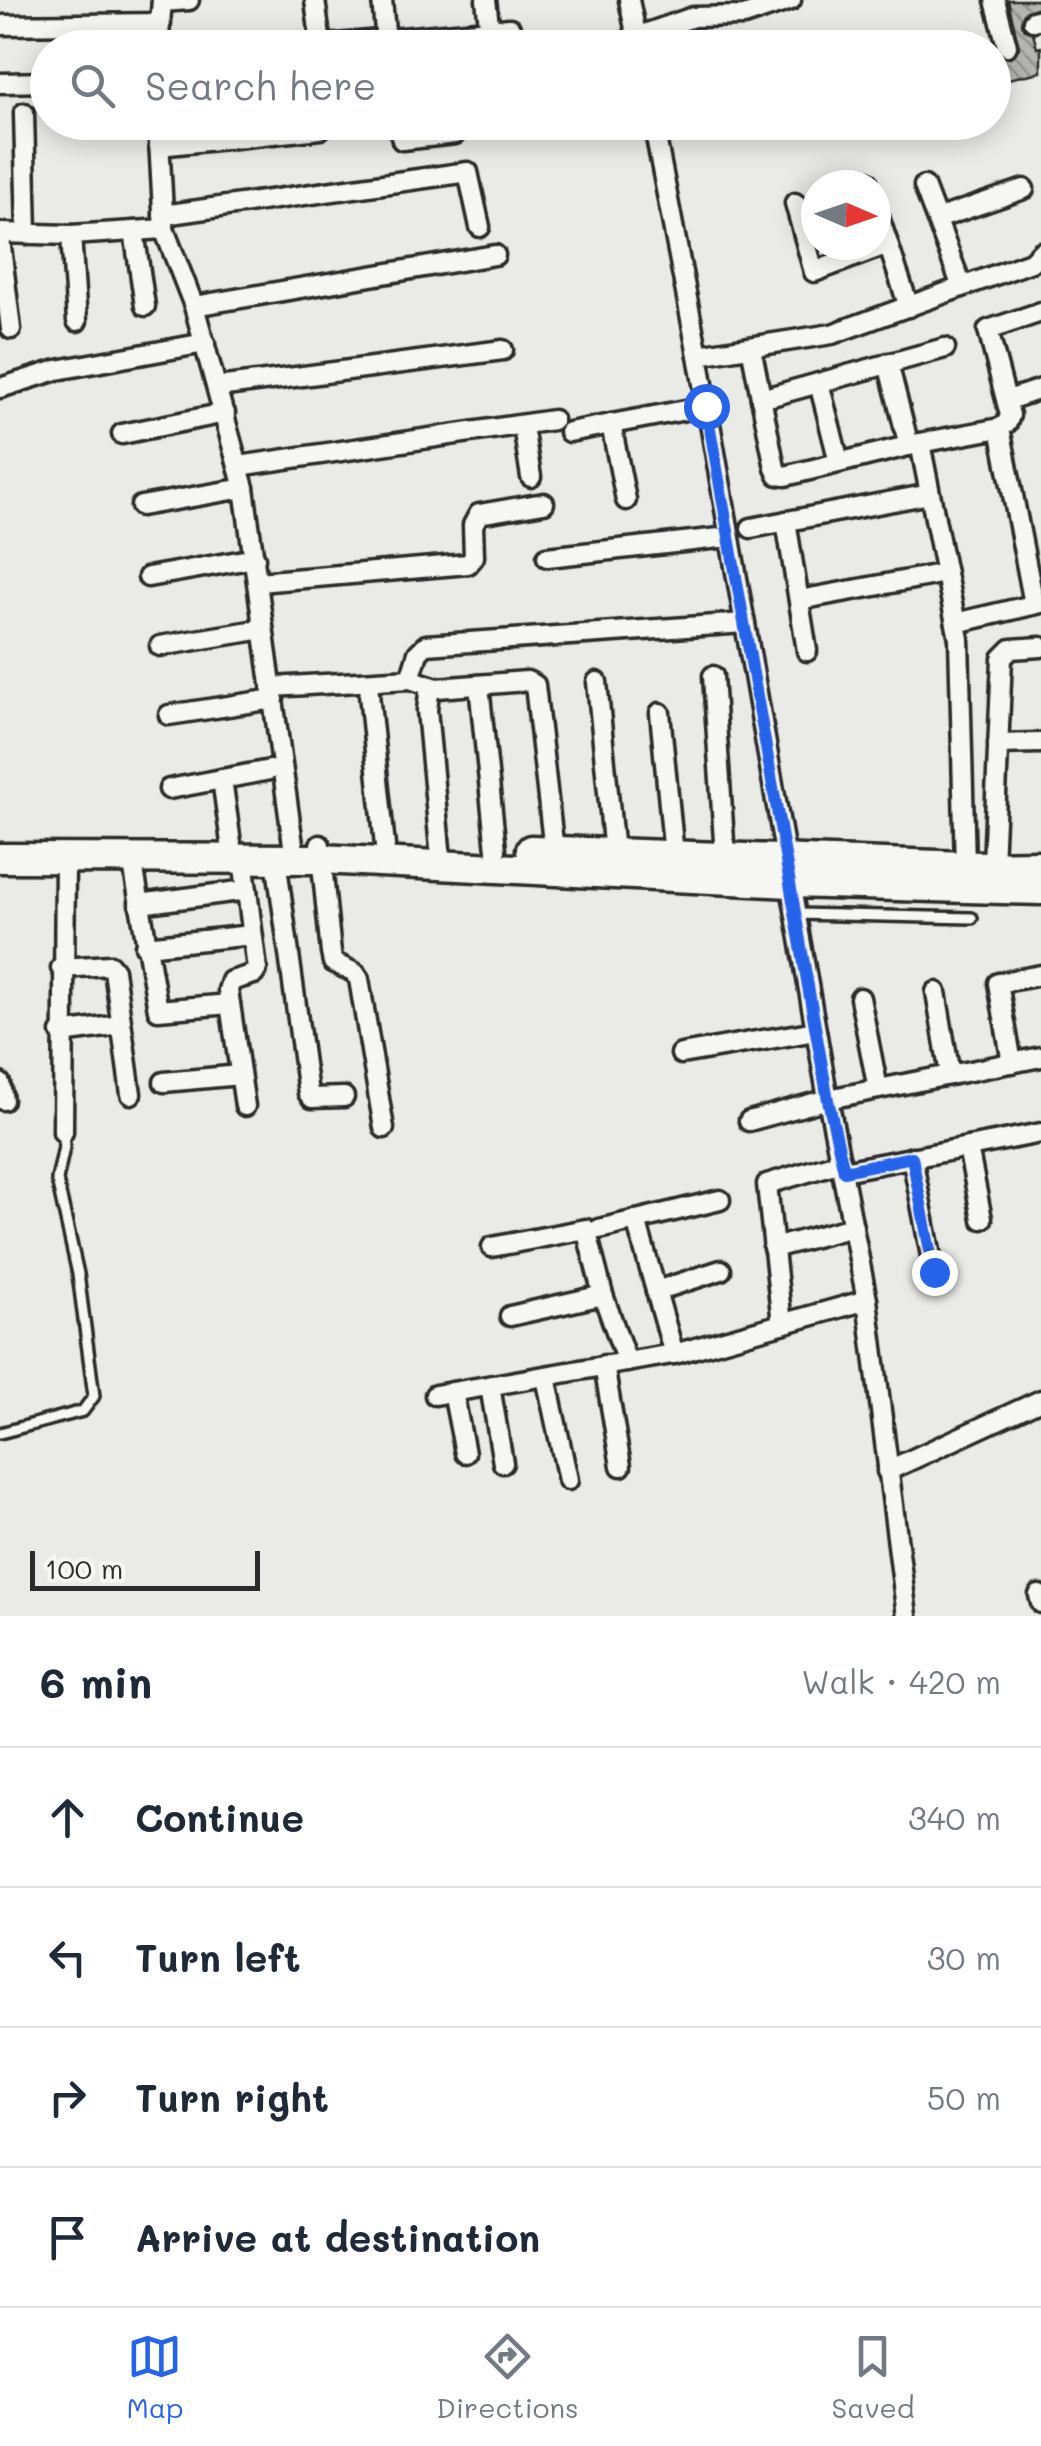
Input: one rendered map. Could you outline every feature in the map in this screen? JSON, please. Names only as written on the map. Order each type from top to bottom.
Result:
[{"type":"highway","points":[[0,840],[789,870],[1041,890]]},
{"type":"highway","points":[[301,853],[385,846],[674,854],[725,856],[789,870],[1041,865]]},
{"type":"highway","points":[[0,858],[132,858],[237,851]]},
{"type":"street","points":[[160,30],[162,1],[189,0]]},
{"type":"street","points":[[316,0],[317,30]]},
{"type":"street","points":[[382,0],[385,30]]},
{"type":"street","points":[[486,0],[496,30]]},
{"type":"street","points":[[629,0],[635,30]]},
{"type":"street","points":[[664,30],[693,17],[744,16],[791,0]]},
{"type":"street","points":[[995,0],[1003,30]]},
{"type":"street","points":[[0,25],[161,22]]},
{"type":"street","points":[[0,84],[30,83]]},
{"type":"street","points":[[24,113],[27,234]]},
{"type":"street","points":[[159,140],[163,222],[194,306],[244,488],[301,853],[333,962],[360,979],[384,1128]]},
{"type":"street","points":[[159,146],[216,140]]},
{"type":"street","points":[[656,140],[867,1300],[907,1616]]},
{"type":"street","points":[[12,328],[0,236],[134,231],[163,222],[468,172],[480,227]]},
{"type":"street","points":[[924,186],[962,287]]},
{"type":"street","points":[[937,219],[1024,189]]},
{"type":"street","points":[[796,204],[801,223]]},
{"type":"street","points":[[134,231],[145,306]]},
{"type":"street","points":[[71,235],[78,321]]},
{"type":"street","points":[[698,356],[832,334],[1031,262],[1041,252]]},
{"type":"street","points":[[891,253],[909,306]]},
{"type":"street","points":[[194,306],[495,254]]},
{"type":"street","points":[[811,260],[814,272],[846,260]]},
{"type":"street","points":[[751,346],[778,475],[1000,428],[1008,423],[1010,414],[988,330],[1041,312]]},
{"type":"street","points":[[0,388],[57,370],[204,343]]},
{"type":"street","points":[[760,399],[946,348]]},
{"type":"street","points":[[218,387],[503,350]]},
{"type":"street","points":[[888,364],[930,494],[956,623],[979,866]]},
{"type":"street","points":[[818,383],[839,462]]},
{"type":"street","points":[[1008,400],[1041,389]]},
{"type":"street","points":[[569,432],[706,406]]},
{"type":"street","points":[[122,434],[225,414]]},
{"type":"street","points":[[239,466],[552,420]]},
{"type":"street","points":[[611,424],[626,500]]},
{"type":"street","points":[[523,426],[531,476]]},
{"type":"street","points":[[956,623],[1037,603],[1000,428]]},
{"type":"street","points":[[141,506],[244,488]]},
{"type":"street","points":[[751,528],[930,494]]},
{"type":"street","points":[[258,582],[468,564],[474,558],[473,525],[479,514],[544,503]]},
{"type":"street","points":[[786,520],[808,651]]},
{"type":"street","points":[[546,556],[729,537]]},
{"type":"street","points":[[148,577],[254,558]]},
{"type":"street","points":[[799,600],[946,573]]},
{"type":"street","points":[[410,680],[418,654],[426,645],[745,622]]},
{"type":"street","points":[[160,646],[263,629]]},
{"type":"street","points":[[979,866],[998,744],[1002,658],[1010,649],[1041,647]]},
{"type":"street","points":[[713,676],[725,856]]},
{"type":"street","points":[[168,716],[273,693],[410,680],[430,686],[527,681],[536,684],[554,851]]},
{"type":"street","points":[[597,682],[614,853]]},
{"type":"street","points":[[479,685],[496,850]]},
{"type":"street","points":[[430,686],[427,710],[440,848]]},
{"type":"street","points":[[369,694],[385,846]]},
{"type":"street","points":[[660,714],[674,854]]},
{"type":"street","points":[[998,744],[1041,744]]},
{"type":"street","points":[[169,788],[270,770]]},
{"type":"street","points":[[222,779],[247,890],[257,969],[254,974],[231,981],[230,1004],[244,1106]]},
{"type":"street","points":[[301,853],[308,1093],[312,1098],[344,1097]]},
{"type":"street","points":[[62,1132],[65,857]]},
{"type":"street","points":[[132,858],[158,1010],[230,1004]]},
{"type":"street","points":[[139,904],[247,890]]},
{"type":"street","points":[[146,946],[252,934]]},
{"type":"street","points":[[62,968],[110,965],[114,970],[131,1094]]},
{"type":"street","points":[[1012,1062],[998,983],[1041,975]]},
{"type":"street","points":[[936,992],[950,1075]]},
{"type":"street","points":[[860,998],[878,1089]]},
{"type":"street","points":[[61,1033],[122,1025]]},
{"type":"street","points":[[681,1054],[816,1031]]},
{"type":"street","points":[[749,1121],[878,1089],[1041,1057]]},
{"type":"street","points":[[164,1082],[240,1075]]},
{"type":"street","points":[[782,1324],[767,1184],[842,1166],[1041,1133]]},
{"type":"street","points":[[968,1147],[982,1219]]},
{"type":"street","points":[[912,1157],[934,1272]]},
{"type":"street","points":[[600,1229],[720,1200]]},
{"type":"street","points":[[636,1220],[674,1354]]},
{"type":"street","points":[[773,1248],[854,1227]]},
{"type":"street","points":[[492,1247],[586,1229],[603,1295],[627,1362]]},
{"type":"street","points":[[656,1291],[721,1270]]},
{"type":"street","points":[[510,1316],[603,1295]]},
{"type":"street","points":[[466,1453],[444,1394],[674,1354],[867,1300]]},
{"type":"street","points":[[604,1366],[621,1466]]},
{"type":"street","points":[[546,1377],[568,1480]]},
{"type":"street","points":[[490,1386],[503,1463]]},
{"type":"street","points":[[887,1472],[1041,1400]]},
{"type":"lane","points":[[796,914],[972,918]]},
{"type":"lane","points":[[0,1432],[83,1411],[94,1396],[78,1274],[57,1180],[64,1147],[62,1132]]},
{"type":"building","points":[[1008,0],[1041,0],[1041,6],[1024,13],[1021,23],[1033,33],[1037,48],[1041,47],[1041,72],[1011,78],[1011,56],[1019,48]]},
{"type":"route","points":[[706,406],[828,1100],[844,1171],[912,1157],[934,1272]]}]
